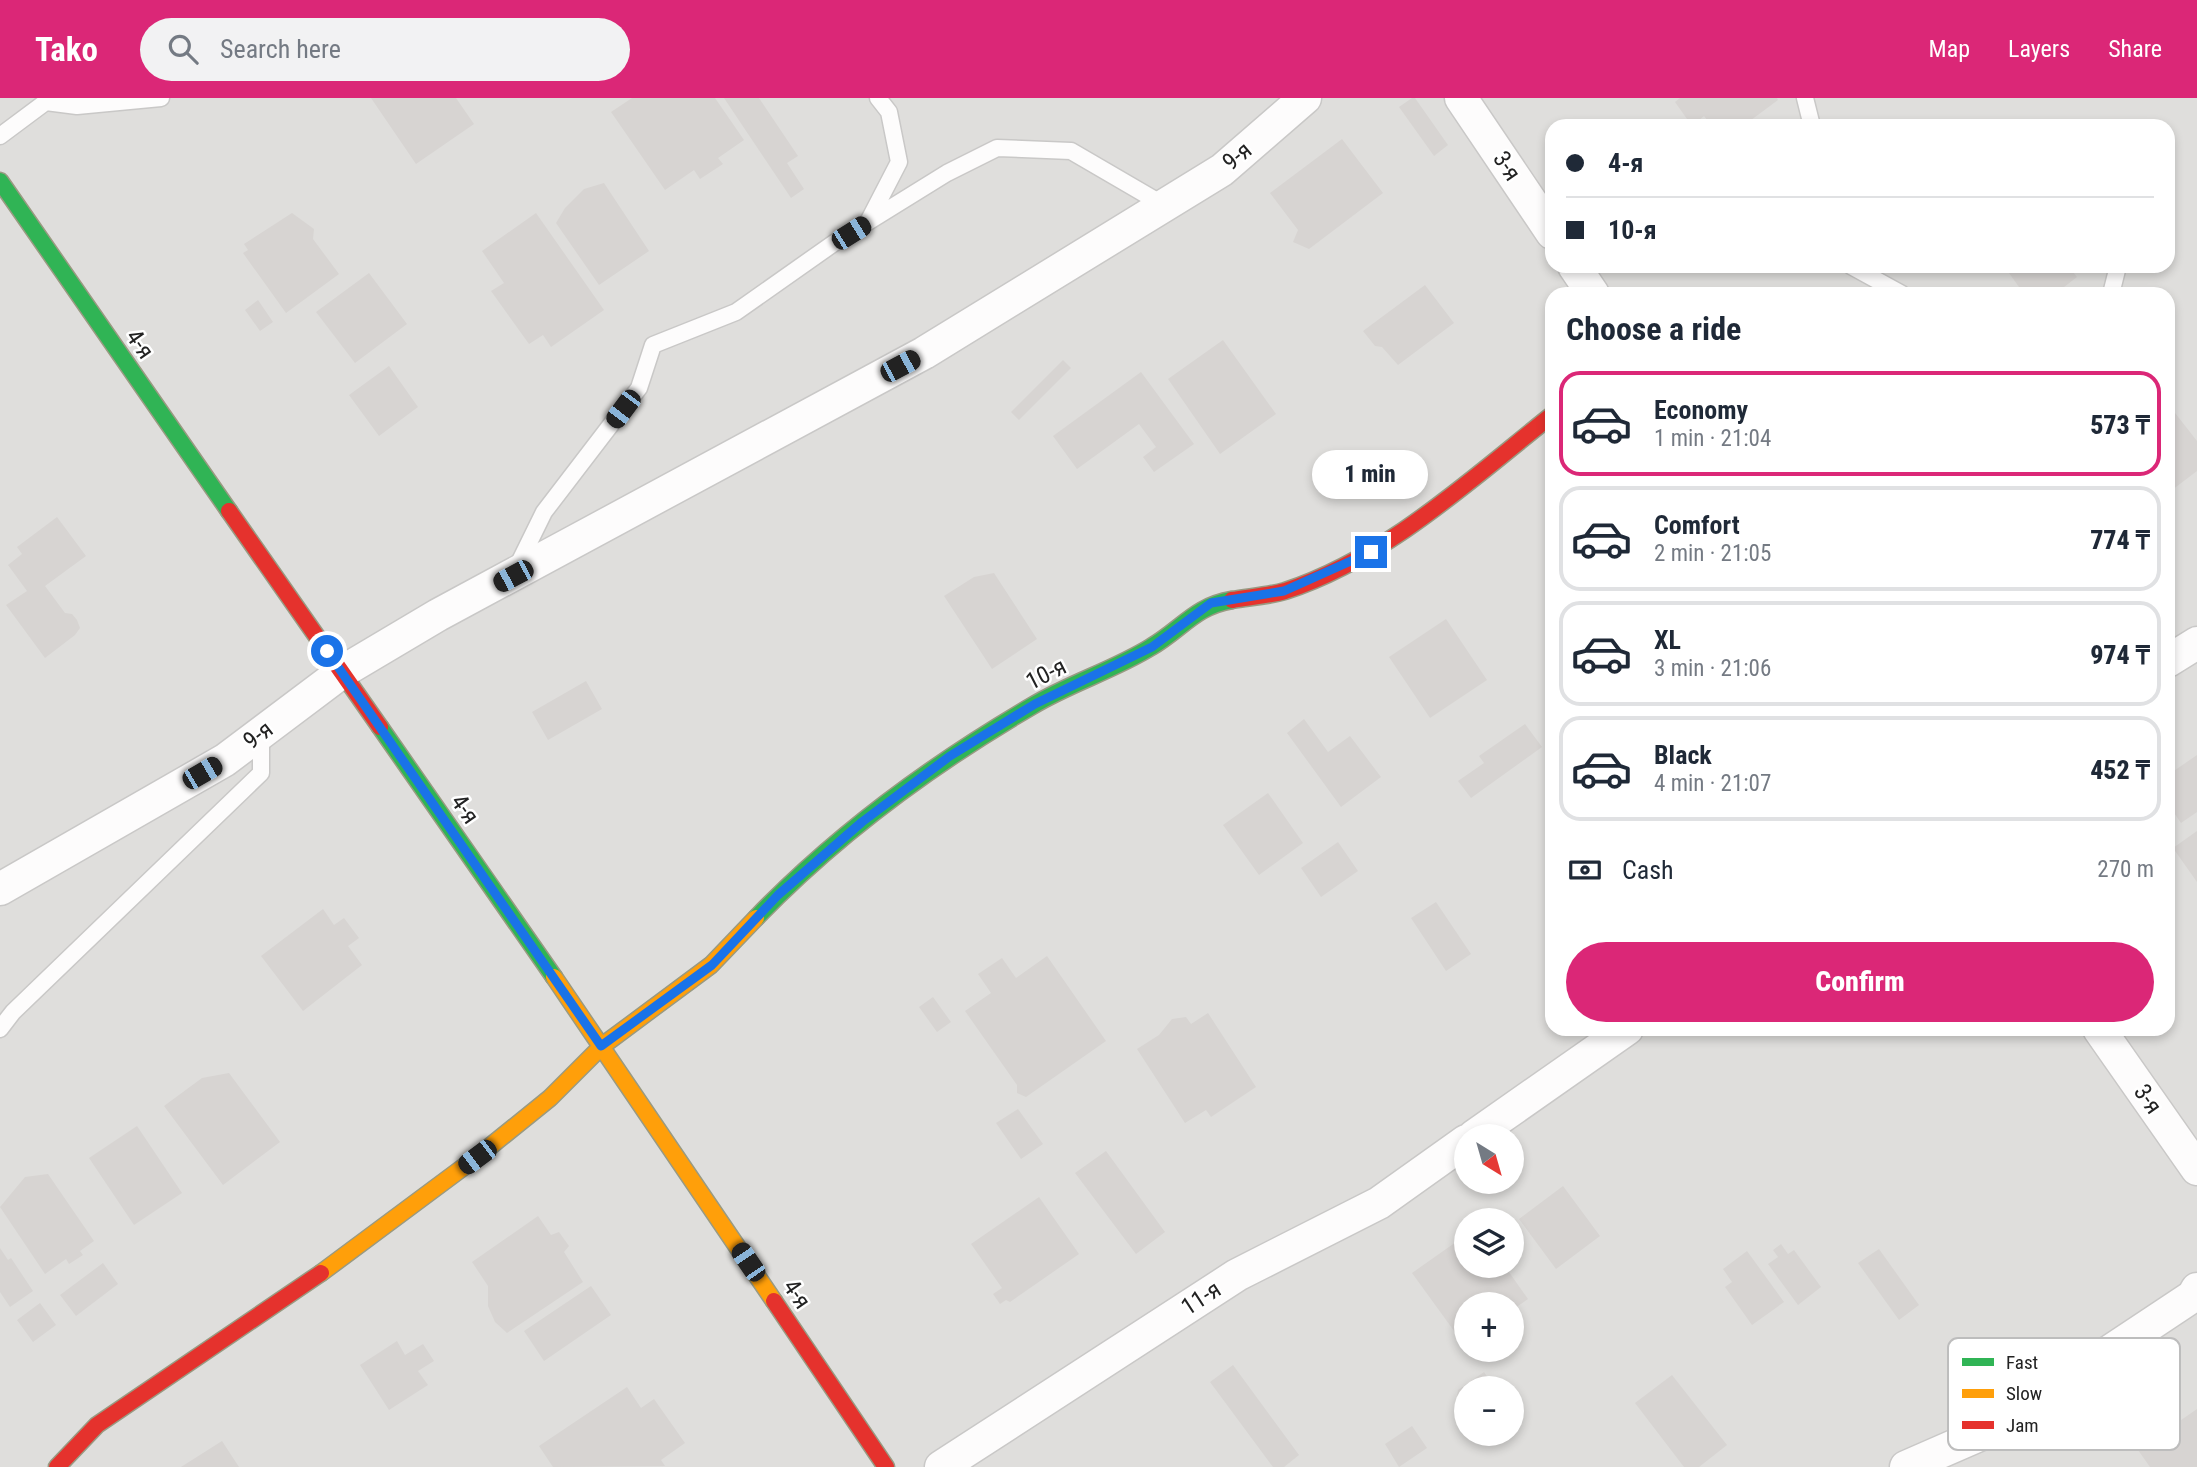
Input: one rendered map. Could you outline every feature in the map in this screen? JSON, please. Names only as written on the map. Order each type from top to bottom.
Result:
[{"type":"street","name":"9-я","points":[[0,889],[225,760],[342,671],[924,353],[1162,204],[1222,170],[1305,98]]},
{"type":"street","name":"3-я","points":[[1461,98],[1545,216]]},
{"type":"street","name":"4-я","points":[[0,181],[601,1046],[886,1467]]},
{"type":"street","name":"10-я","points":[[57,1467],[97,1424],[354,1250],[477,1157],[550,1098],[601,1046],[712,965],[778,895],[862,822],[950,756],[1035,704],[1152,647],[1211,603],[1284,591],[1371,552],[1457,490],[1545,421]]},
{"type":"street","points":[[2175,657],[2197,643]]},
{"type":"street","points":[[1491,1124],[1617,1036]]},
{"type":"street","name":"3-я","points":[[2104,1036],[2197,1169]]},
{"type":"street","name":"11-я","points":[[942,1467],[1237,1275],[1379,1203],[1454,1150]]},
{"type":"street","points":[[2131,1338],[2182,1304],[2197,1289]]},
{"type":"street","points":[[1906,1467],[1948,1449]]},
{"type":"lane","points":[[0,136],[48,100],[77,106],[161,98]]},
{"type":"lane","points":[[868,222],[899,162],[889,112],[877,98]]},
{"type":"lane","points":[[1805,98],[1810,119]]},
{"type":"lane","points":[[513,576],[544,512],[639,388],[653,345],[736,312],[868,222],[947,173],[997,148],[1071,151],[1162,204]]},
{"type":"lane","points":[[1864,273],[1889,287]]},
{"type":"lane","points":[[0,1029],[13,1012],[261,773],[261,732]]},
{"type":"shaded area","points":[[0,98],[2197,98],[2197,1467],[0,1467]]},
{"type":"building","points":[[371,98],[456,98],[474,124],[416,164]]},
{"type":"building","points":[[632,98],[715,98],[744,140],[718,158],[723,164],[700,179],[694,170],[665,190],[611,112]]},
{"type":"building","points":[[724,98],[759,98],[798,156],[787,163],[804,189],[791,198]]},
{"type":"building","points":[[1415,98],[1448,145],[1434,156],[1399,107]]},
{"type":"building","points":[[1680,98],[1778,100],[1752,119],[1706,119],[1704,116],[1700,119],[1687,119],[1675,102]]},
{"type":"building","points":[[1342,139],[1383,193],[1309,249],[1293,242],[1298,230],[1270,193]]},
{"type":"building","points":[[604,183],[649,251],[599,285],[556,223],[565,208],[584,189]]},
{"type":"building","points":[[292,213],[314,229],[313,239],[339,274],[286,313],[243,253],[248,250],[244,244]]},
{"type":"building","points":[[536,213],[604,310],[551,347],[543,335],[529,344],[491,291],[504,283],[482,251]]},
{"type":"building","points":[[369,273],[407,324],[355,363],[316,312]]},
{"type":"building","points":[[2009,273],[2074,273],[2077,277],[2064,287],[2019,287]]},
{"type":"building","points":[[1425,285],[1454,323],[1398,365],[1382,347],[1375,346],[1363,331]]},
{"type":"building","points":[[258,300],[273,322],[260,331],[245,310]]},
{"type":"building","points":[[1223,340],[1276,414],[1220,454],[1168,379]]},
{"type":"building","points":[[1063,360],[1071,368],[1019,420],[1011,412]]},
{"type":"building","points":[[389,366],[418,407],[379,436],[349,395]]},
{"type":"building","points":[[1141,372],[1194,444],[1154,472],[1143,457],[1156,447],[1139,424],[1077,469],[1053,436]]},
{"type":"building","points":[[2175,413],[2197,441],[2197,471],[2175,488]]},
{"type":"building","points":[[57,517],[86,556],[45,586],[65,613],[72,614],[77,620],[80,628],[45,658],[6,605],[27,591],[8,565],[22,554],[17,547]]},
{"type":"building","points":[[994,573],[1037,639],[992,669],[944,596],[974,577]]},
{"type":"building","points":[[1446,619],[1487,680],[1430,718],[1389,657]]},
{"type":"building","points":[[586,681],[602,709],[548,740],[532,712]]},
{"type":"building","points":[[1304,719],[1328,752],[1350,736],[1381,777],[1341,807],[1287,733]]},
{"type":"building","points":[[1525,724],[1542,747],[1471,798],[1458,781],[1484,763],[1479,756]]},
{"type":"building","points":[[2197,755],[2197,812],[2181,823],[2175,814],[2175,770]]},
{"type":"building","points":[[1268,793],[1303,843],[1259,875],[1223,825]]},
{"type":"building","points":[[2197,831],[2197,882],[2175,851],[2175,847]]},
{"type":"building","points":[[1338,842],[1358,871],[1321,897],[1301,868]]},
{"type":"building","points":[[1436,902],[1471,954],[1446,971],[1411,918]]},
{"type":"building","points":[[323,909],[334,925],[344,918],[359,938],[348,946],[362,965],[303,1011],[261,956]]},
{"type":"building","points":[[1047,956],[1106,1041],[1026,1097],[1017,1093],[1017,1085],[965,1011],[991,993],[978,974],[1002,958],[1016,978]]},
{"type":"building","points":[[933,997],[951,1022],[937,1032],[919,1007]]},
{"type":"building","points":[[1208,1013],[1256,1087],[1211,1117],[1206,1110],[1185,1123],[1137,1049],[1159,1035],[1172,1019],[1186,1017],[1191,1024]]},
{"type":"building","points":[[229,1073],[280,1142],[223,1185],[164,1106],[202,1078]]},
{"type":"building","points":[[1018,1109],[1043,1144],[1021,1159],[996,1123]]},
{"type":"building","points":[[137,1126],[182,1193],[134,1225],[89,1158]]},
{"type":"building","points":[[1106,1151],[1165,1232],[1136,1254],[1075,1173]]},
{"type":"building","points":[[48,1174],[94,1241],[80,1251],[83,1255],[69,1264],[66,1259],[45,1274],[0,1207],[25,1177]]},
{"type":"building","points":[[1563,1186],[1600,1236],[1556,1269],[1524,1226],[1524,1215]]},
{"type":"building","points":[[1039,1197],[1079,1254],[1010,1302],[1006,1300],[1000,1304],[993,1294],[1002,1288],[971,1244]]},
{"type":"building","points":[[538,1216],[551,1235],[559,1232],[569,1246],[564,1252],[583,1282],[507,1333],[495,1322],[488,1306],[488,1286],[472,1262]]},
{"type":"building","points":[[1454,1243],[1454,1278],[1513,1278],[1523,1292],[1454,1292],[1454,1331],[1412,1273]]},
{"type":"building","points":[[1781,1244],[1788,1254],[1794,1250],[1821,1287],[1798,1305],[1768,1264],[1778,1257],[1773,1250]]},
{"type":"building","points":[[0,1248],[8,1260],[11,1258],[33,1291],[10,1307],[0,1292]]},
{"type":"building","points":[[1879,1249],[1919,1305],[1899,1320],[1858,1263]]},
{"type":"building","points":[[1747,1251],[1784,1302],[1752,1325],[1725,1287],[1732,1282],[1723,1269]]},
{"type":"building","points":[[103,1263],[118,1284],[76,1316],[60,1295]]},
{"type":"building","points":[[591,1286],[611,1315],[544,1361],[524,1331]]},
{"type":"building","points":[[40,1303],[56,1325],[33,1342],[17,1320]]},
{"type":"building","points":[[397,1341],[405,1355],[423,1344],[434,1361],[418,1371],[428,1385],[389,1410],[360,1365]]},
{"type":"building","points":[[1233,1365],[1299,1455],[1284,1467],[1273,1467],[1210,1382]]},
{"type":"building","points":[[1672,1375],[1727,1445],[1699,1467],[1684,1467],[1635,1403]]},
{"type":"building","points":[[627,1387],[641,1408],[654,1399],[685,1443],[661,1460],[665,1466],[553,1467],[539,1446]]},
{"type":"building","points":[[2197,1409],[2197,1467],[2150,1467],[2138,1450],[2180,1450],[2180,1421]]},
{"type":"building","points":[[1412,1426],[1427,1448],[1399,1467],[1385,1444]]},
{"type":"building","points":[[222,1441],[239,1467],[181,1467]]},
{"type":"traffic: fast","points":[[0,181],[229,511]]},
{"type":"traffic: fast","points":[[756,918],[852,830],[958,752],[1047,698],[1151,647],[1208,607],[1232,600]]},
{"type":"traffic: fast","points":[[380,727],[554,977]]},
{"type":"traffic: slow","points":[[321,1273],[477,1157],[550,1098],[602,1046],[711,965],[756,918]]},
{"type":"traffic: slow","points":[[554,977],[774,1301]]},
{"type":"traffic: jam","points":[[1232,600],[1285,591],[1358,559],[1426,515],[1545,421]]},
{"type":"traffic: jam","points":[[229,511],[380,727]]},
{"type":"traffic: jam","points":[[57,1467],[97,1425],[321,1273]]},
{"type":"traffic: jam","points":[[774,1301],[886,1467]]},
{"type":"route","points":[[327,651],[601,1046],[712,965],[778,895],[862,822],[950,756],[1035,704],[1152,647],[1211,603],[1284,591],[1371,552]]}]
